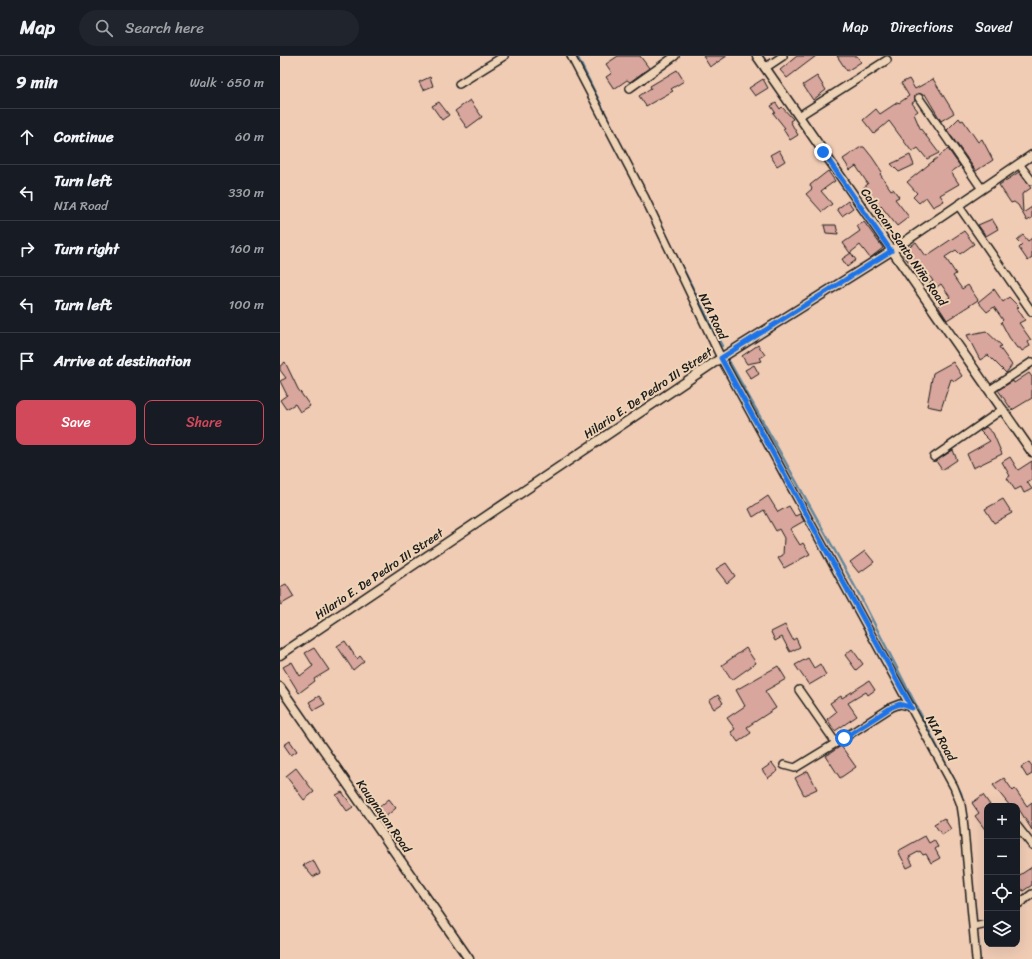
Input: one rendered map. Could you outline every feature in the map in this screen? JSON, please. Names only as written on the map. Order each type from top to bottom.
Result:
[{"type":"street","points":[[459,84],[504,56]]},
{"type":"street","name":"NIA Road","points":[[571,56],[644,196],[721,358],[954,787],[961,804],[968,856],[976,959]]},
{"type":"street","points":[[630,88],[675,56]]},
{"type":"street","name":"Caloocan-Santo Niño Road","points":[[757,56],[1032,452]]},
{"type":"street","points":[[765,68],[783,56]]},
{"type":"street","points":[[798,116],[887,60]]},
{"type":"street","points":[[919,98],[982,189]]},
{"type":"street","name":"Hilario E. De Pedro III Street","points":[[280,655],[721,358],[891,251],[1032,155]]},
{"type":"street","points":[[1019,164],[1032,181]]},
{"type":"street","points":[[958,205],[1032,312]]},
{"type":"street","points":[[990,390],[1032,362]]},
{"type":"street","points":[[934,457],[1003,409]]},
{"type":"street","name":"Kaugnayan Road","points":[[280,687],[469,959]]},
{"type":"street","points":[[799,690],[836,742]]},
{"type":"street","points":[[784,765],[795,768],[892,707],[900,704],[912,708]]},
{"type":"street","points":[[1020,830],[1032,845]]},
{"type":"street","points":[[1020,903],[1032,894]]},
{"type":"street","points":[[974,927],[984,925]]},
{"type":"building","points":[[618,56],[640,56],[649,68],[630,82],[627,80],[614,89],[606,77],[612,73],[606,64]]},
{"type":"building","points":[[703,56],[727,56],[710,67]]},
{"type":"building","points":[[797,56],[816,56],[787,78],[780,70]]},
{"type":"building","points":[[837,56],[857,56],[861,62],[847,71]]},
{"type":"building","points":[[677,70],[684,81],[671,89],[673,91],[646,106],[639,96],[651,88],[650,86]]},
{"type":"building","points":[[817,76],[826,90],[813,100],[803,85]]},
{"type":"building","points":[[430,77],[433,86],[423,90],[419,82]]},
{"type":"building","points":[[763,79],[768,88],[755,96],[749,88]]},
{"type":"building","points":[[909,79],[915,89],[933,79],[954,113],[941,121],[925,94],[923,95],[918,93],[915,96],[915,101],[912,103],[918,111],[914,114],[920,128],[939,153],[927,159],[918,148],[912,152],[889,121],[874,134],[863,120],[876,109],[880,114],[909,96],[901,83]]},
{"type":"building","points":[[470,100],[482,117],[467,128],[455,111]]},
{"type":"building","points":[[439,102],[449,115],[442,120],[432,106]]},
{"type":"building","points":[[776,103],[780,109],[782,107],[793,119],[790,121],[798,135],[790,140],[783,129],[785,128],[773,113],[775,112],[771,106]]},
{"type":"building","points":[[959,118],[961,121],[963,120],[978,142],[982,139],[993,160],[976,171],[947,130]]},
{"type":"building","points":[[861,147],[864,147],[872,157],[882,172],[880,174],[891,190],[893,189],[899,197],[895,199],[909,217],[897,226],[881,206],[880,208],[873,200],[871,201],[863,188],[868,184],[856,166],[850,170],[843,159]]},
{"type":"building","points":[[948,149],[960,166],[951,172],[959,184],[940,195],[944,201],[933,207],[926,197],[919,203],[913,197],[917,193],[907,182]]},
{"type":"building","points":[[779,150],[785,161],[777,166],[770,155]]},
{"type":"building","points":[[910,155],[914,165],[899,172],[891,164]]},
{"type":"building","points":[[828,171],[835,181],[821,191],[832,204],[822,212],[806,194],[812,189],[810,185]]},
{"type":"building","points":[[1019,172],[1031,188],[1022,194],[1023,213],[1032,207],[1032,218],[1027,221],[1018,205],[1014,202],[1011,203],[999,185]]},
{"type":"building","points":[[848,201],[853,208],[842,216],[837,209]]},
{"type":"building","points":[[992,219],[998,229],[986,236],[978,225]]},
{"type":"building","points":[[864,222],[883,248],[870,258],[860,245],[850,253],[843,243],[860,231],[857,226]]},
{"type":"building","points":[[824,225],[836,225],[838,234],[826,233]]},
{"type":"building","points":[[964,231],[974,244],[960,254],[956,250],[945,257],[956,274],[953,276],[962,289],[968,285],[978,300],[947,320],[938,306],[950,297],[941,284],[930,292],[926,286],[933,281],[924,268],[916,272],[902,253],[916,242],[926,256]]},
{"type":"building","points":[[1023,235],[1028,241],[1032,238],[1032,258],[1028,261],[1019,248],[1022,245],[1017,240]]},
{"type":"building","points":[[851,253],[856,260],[847,267],[842,259]]},
{"type":"building","points":[[994,289],[1003,302],[1009,297],[1019,307],[1017,308],[1025,320],[1019,323],[1031,340],[1028,342],[1030,346],[1022,351],[1020,348],[1017,348],[1009,337],[1001,322],[1003,320],[994,307],[987,312],[978,302]]},
{"type":"building","points":[[986,331],[1002,346],[999,347],[1012,365],[1006,373],[988,355],[980,360],[967,335]]},
{"type":"building","points":[[758,345],[765,355],[760,358],[762,361],[747,364],[742,356]]},
{"type":"building","points":[[285,362],[298,389],[310,406],[300,412],[295,404],[286,409],[280,400],[287,395],[280,381],[286,378],[280,370],[280,366]]},
{"type":"building","points":[[953,362],[962,376],[955,381],[951,379],[941,409],[927,406],[933,373]]},
{"type":"building","points":[[754,365],[759,374],[751,379],[745,370]]},
{"type":"building","points":[[1029,373],[1032,377],[1032,398],[1012,410],[998,390],[1013,381],[1014,383]]},
{"type":"building","points":[[986,427],[993,433],[1002,454],[973,468],[967,454],[990,441],[980,431]]},
{"type":"building","points":[[953,450],[957,460],[942,470],[936,461]]},
{"type":"building","points":[[1010,457],[1018,470],[1032,461],[1032,479],[1027,482],[1032,489],[1024,493],[1021,487],[1015,490],[1007,478],[1010,476],[1002,462]]},
{"type":"building","points":[[768,496],[778,512],[789,506],[795,516],[800,514],[804,521],[790,529],[800,545],[803,543],[810,554],[784,568],[778,558],[783,555],[784,538],[779,529],[776,531],[764,510],[753,517],[749,509]]},
{"type":"building","points":[[1003,499],[1012,513],[994,523],[985,509]]},
{"type":"building","points":[[865,551],[874,562],[859,573],[850,562]]},
{"type":"building","points":[[726,563],[735,576],[727,583],[716,569]]},
{"type":"building","points":[[286,584],[294,597],[280,605],[280,587]]},
{"type":"building","points":[[785,625],[793,640],[796,638],[800,647],[790,652],[782,637],[775,641],[771,632]]},
{"type":"building","points":[[345,641],[357,659],[360,656],[364,661],[353,670],[337,646]]},
{"type":"building","points":[[314,648],[329,670],[314,679],[315,681],[299,693],[283,667],[292,662],[300,676],[313,666],[305,653]]},
{"type":"building","points":[[746,648],[756,663],[732,680],[722,665]]},
{"type":"building","points":[[852,649],[863,664],[856,670],[845,655]]},
{"type":"building","points":[[808,658],[814,668],[820,664],[826,675],[809,685],[795,665]]},
{"type":"building","points":[[778,666],[786,679],[765,691],[776,708],[747,727],[751,733],[738,742],[731,732],[735,729],[727,718],[745,706],[736,690]]},
{"type":"building","points":[[869,681],[875,690],[868,695],[866,692],[848,703],[857,716],[835,731],[827,719],[836,712],[830,703],[841,696],[842,698]]},
{"type":"building","points":[[718,695],[723,703],[714,709],[709,701]]},
{"type":"building","points":[[319,696],[325,704],[314,710],[309,702]]},
{"type":"building","points":[[290,741],[297,751],[291,755],[284,745]]},
{"type":"building","points":[[841,746],[856,767],[840,778],[826,756]]},
{"type":"building","points":[[1029,762],[1032,766],[1032,774],[1027,777],[1021,767]]},
{"type":"building","points":[[772,763],[778,771],[768,778],[762,770]]},
{"type":"building","points":[[296,768],[314,792],[304,800],[286,776]]},
{"type":"building","points":[[808,771],[817,789],[804,795],[795,778]]},
{"type":"building","points":[[1004,778],[1013,791],[1015,789],[1027,806],[1032,802],[1032,830],[1020,811],[1020,803],[1008,803],[993,785]]},
{"type":"building","points":[[342,792],[353,807],[347,811],[336,795]]},
{"type":"building","points":[[983,795],[989,803],[984,803],[984,828],[975,816],[979,813],[972,803]]},
{"type":"building","points":[[389,799],[396,808],[384,818],[377,809]]},
{"type":"building","points":[[944,818],[951,829],[942,835],[934,824]]},
{"type":"building","points":[[925,836],[929,843],[934,840],[938,847],[935,849],[940,858],[931,863],[926,854],[923,855],[920,851],[909,857],[913,865],[907,868],[898,851]]},
{"type":"building","points":[[313,860],[320,873],[313,877],[303,865]]},
{"type":"building","points":[[1032,867],[1032,885],[1023,891],[1020,886],[1020,875]]},
{"type":"waterway","points":[[577,56],[621,145]]},
{"type":"waterway","points":[[666,235],[722,346]]},
{"type":"waterway","points":[[729,361],[859,594],[961,793],[964,806]]},
{"type":"route","points":[[823,152],[891,251],[721,358],[912,708],[906,704],[900,704],[892,707],[844,738]]}]
